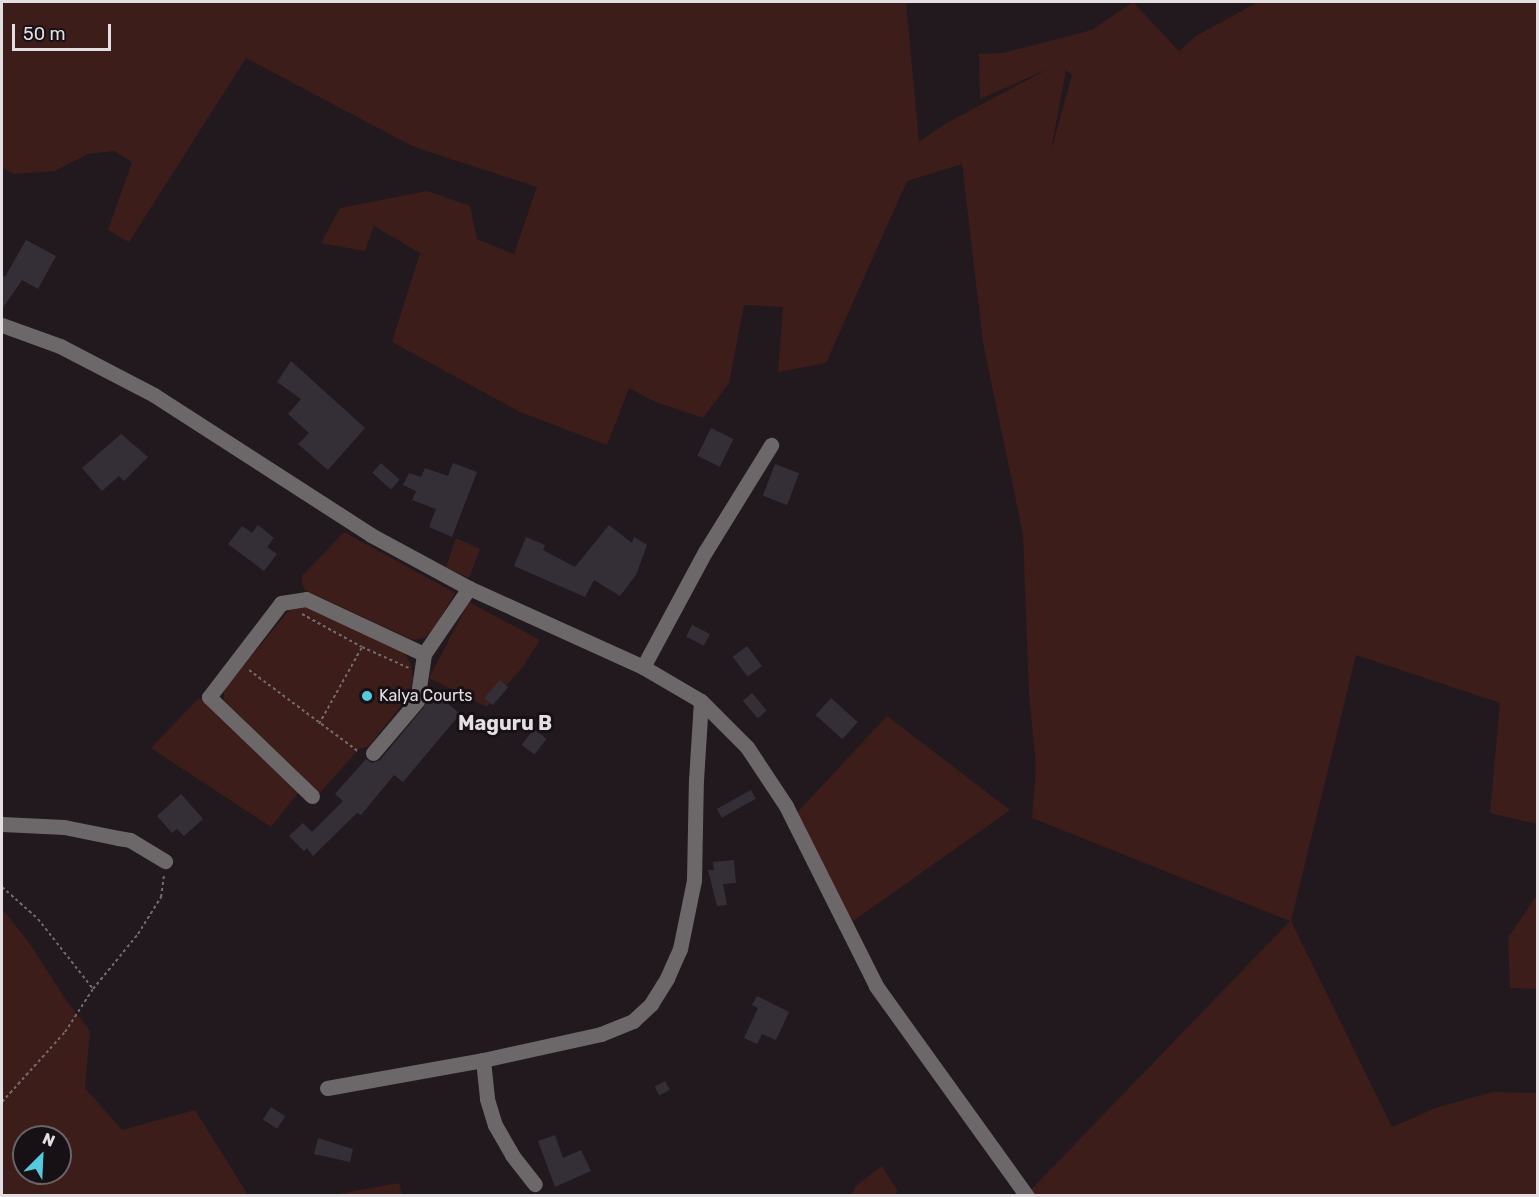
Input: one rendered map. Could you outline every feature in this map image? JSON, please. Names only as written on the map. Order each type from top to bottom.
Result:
[{"type":"street","points":[[2,325],[60,346],[154,395],[371,535],[469,588],[643,667],[701,701],[747,747],[760,766],[786,806],[876,986],[1027,1196]]},
{"type":"street","points":[[643,667],[705,552],[771,445]]},
{"type":"street","points":[[373,753],[417,701],[424,654],[469,588]]},
{"type":"street","points":[[312,796],[209,697],[281,603],[306,599],[424,654]]},
{"type":"street","points":[[327,1088],[483,1060],[601,1034],[633,1021],[651,1005],[668,978],[680,949],[694,880],[696,780],[701,701]]},
{"type":"street","points":[[2,824],[64,827],[130,840],[165,861]]},
{"type":"street","points":[[483,1060],[487,1099],[495,1125],[512,1155],[535,1184]]},
{"type":"path","points":[[301,614],[362,647],[422,673]]},
{"type":"path","points":[[319,724],[362,647]]},
{"type":"path","points":[[237,661],[357,752],[373,753]]},
{"type":"path","points":[[2,1102],[65,1032],[93,989],[138,934],[161,897],[165,861]]},
{"type":"path","points":[[2,887],[38,919],[93,989]]},
{"type":"shaded area","points":[[2,2],[906,2],[919,142],[945,124],[1048,69],[980,99],[979,54],[1003,53],[1092,30],[1133,2],[1179,51],[1196,36],[1258,2],[1537,2],[1537,824],[1490,813],[1500,703],[1356,655],[1291,921],[1392,1127],[1438,1107],[1493,1092],[1537,1093],[1537,1195],[1026,1195],[1290,921],[1032,818],[1036,767],[1029,694],[1023,534],[983,343],[962,164],[907,181],[826,363],[778,372],[783,307],[744,305],[729,383],[703,418],[658,403],[629,388],[607,445],[520,412],[392,342],[420,253],[374,226],[365,251],[321,243],[340,208],[427,191],[470,206],[477,239],[514,254],[537,187],[412,146],[246,58],[129,242],[108,230],[132,162],[114,151],[88,154],[55,171],[15,174],[2,168]],"holes":[[[1066,70],[1072,75],[1051,151]]]},
{"type":"shaded area","points":[[344,532],[455,593],[433,630],[424,638],[413,640],[305,590],[302,576]]},
{"type":"shaded area","points":[[456,538],[480,549],[469,578],[446,567]]},
{"type":"shaded area","points":[[469,602],[540,640],[522,668],[487,707],[429,678]]},
{"type":"shaded area","points":[[292,607],[308,607],[403,650],[411,665],[413,680],[408,697],[369,746],[359,749],[319,794],[224,700],[224,689]]},
{"type":"shaded area","points":[[199,698],[298,793],[271,827],[151,748]]},
{"type":"shaded area","points":[[887,716],[1010,810],[849,924],[793,817]]},
{"type":"shaded area","points":[[1537,895],[1537,989],[1510,988],[1508,938]]},
{"type":"shaded area","points":[[2,909],[28,941],[66,1000],[90,1031],[85,1088],[122,1130],[195,1110],[248,1195],[2,1195]]},
{"type":"shaded area","points":[[882,1166],[898,1192],[894,1195],[851,1195],[856,1186]]},
{"type":"shaded area","points":[[399,1183],[402,1195],[332,1195]]},
{"type":"building","points":[[26,240],[56,256],[38,289],[22,280],[2,309],[2,275],[5,277]]},
{"type":"building","points":[[291,361],[365,428],[328,470],[298,444],[309,433],[288,414],[301,399],[277,382]]},
{"type":"building","points":[[711,428],[733,439],[720,467],[697,456]]},
{"type":"building","points":[[121,434],[148,457],[124,481],[119,476],[102,491],[82,468]]},
{"type":"building","points":[[381,463],[400,480],[391,489],[372,473]]},
{"type":"building","points":[[453,463],[477,472],[452,537],[429,527],[436,509],[412,500],[416,491],[403,485],[409,473],[421,477],[425,468],[448,476]]},
{"type":"building","points":[[775,464],[799,473],[787,505],[763,496]]},
{"type":"building","points":[[258,525],[274,538],[267,547],[277,554],[264,571],[228,544],[242,526],[252,533]]},
{"type":"building","points":[[609,525],[632,543],[634,537],[647,545],[636,575],[620,596],[594,580],[585,597],[514,566],[526,537],[545,545],[543,550],[575,567]]},
{"type":"building","points":[[692,625],[710,634],[704,646],[686,637]]},
{"type":"building","points":[[747,646],[762,666],[748,677],[733,657]]},
{"type":"building","points":[[500,680],[508,687],[493,705],[484,698]]},
{"type":"building","points":[[752,693],[767,711],[758,718],[743,701]]},
{"type":"building","points":[[439,696],[460,714],[403,782],[394,775],[361,815],[357,813],[313,856],[307,848],[304,851],[289,836],[303,823],[312,832],[343,801],[335,794],[366,759],[372,763],[380,760],[424,707],[427,700],[432,704]]},
{"type":"building","points":[[831,698],[858,722],[842,739],[816,715]]},
{"type":"building","points":[[534,729],[547,739],[534,755],[522,745]]},
{"type":"building","points":[[751,790],[756,799],[722,818],[717,809]]},
{"type":"building","points":[[181,794],[203,819],[184,836],[177,829],[172,833],[157,816]]},
{"type":"building","points":[[734,860],[736,883],[723,884],[727,905],[717,906],[708,870],[714,870],[713,862]]},
{"type":"building","points":[[757,996],[789,1012],[776,1040],[762,1034],[757,1044],[744,1038],[758,1008],[752,1005]]},
{"type":"building","points":[[665,1081],[670,1090],[659,1096],[655,1087]]},
{"type":"building","points":[[271,1107],[285,1116],[277,1129],[263,1120]]},
{"type":"building","points":[[555,1135],[563,1158],[581,1150],[591,1171],[555,1187],[538,1141]]},
{"type":"building","points":[[318,1138],[353,1149],[350,1162],[314,1154]]},
{"type":"place","name":"Kalya Courts","points":[[367,696]]},
{"type":"district","name":"Maguru B","points":[[505,723]]}]
